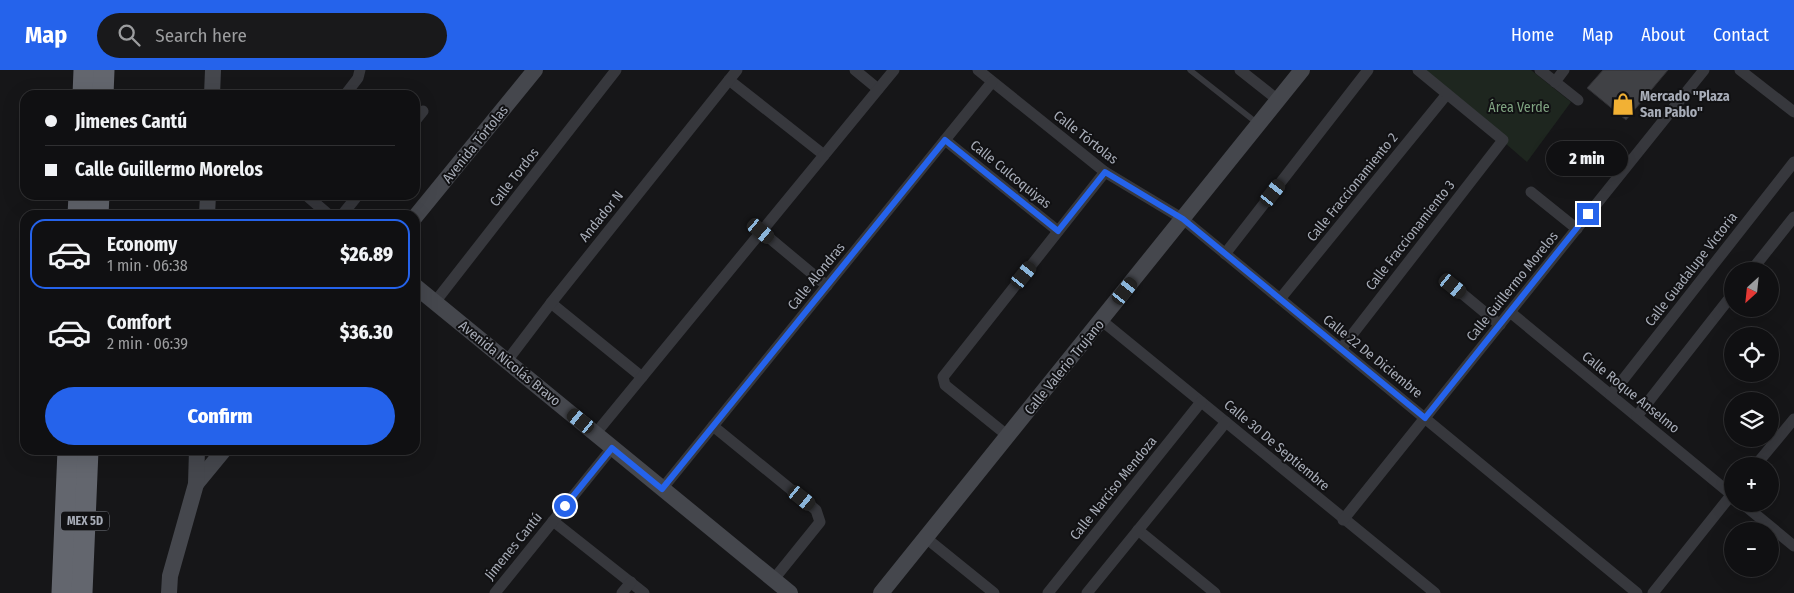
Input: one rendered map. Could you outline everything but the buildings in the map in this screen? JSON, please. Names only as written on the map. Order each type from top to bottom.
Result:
[{"type":"highway","points":[[83,90],[84,70]]},
{"type":"highway","points":[[103,90],[104,70]]},
{"type":"highway","name":"MEX 5D","points":[[62,593],[68,455]]},
{"type":"highway","name":"MEX 5D","points":[[82,593],[88,455]]},
{"type":"street","points":[[212,90],[213,70]]},
{"type":"street","points":[[349,90],[358,78],[360,70]]},
{"type":"street","name":"Avenida Tórtolas","points":[[420,211],[535,70]]},
{"type":"street","name":"Calle Tordos","points":[[435,302],[616,70]]},
{"type":"street","name":"Andador N","points":[[551,303],[737,70]]},
{"type":"street","points":[[856,70],[878,88]]},
{"type":"street","points":[[596,433],[894,70]]},
{"type":"street","name":"Calle Tórtolas","points":[[978,70],[1105,172],[1183,219]]},
{"type":"street","points":[[1240,70],[1278,100]]},
{"type":"street","name":"Calle Valerio Trujano","points":[[881,593],[1302,70]]},
{"type":"street","points":[[1225,254],[1368,70]]},
{"type":"street","points":[[1418,70],[1447,94]]},
{"type":"street","points":[[1540,70],[1578,100]]},
{"type":"street","points":[[1555,82],[1564,70]]},
{"type":"street","name":"Calle Guillermo Morelos","points":[[1343,520],[1704,70]]},
{"type":"street","points":[[1740,70],[1794,112]]},
{"type":"street","points":[[728,80],[824,155]]},
{"type":"street","name":"Calle Alondras","points":[[662,489],[992,82]]},
{"type":"street","name":"Calle Fraccionamiento 3","points":[[1340,349],[1503,140],[1447,94]]},
{"type":"street","name":"Calle Fraccionamiento 2","points":[[1280,299],[1447,94]]},
{"type":"street","points":[[420,115],[423,111]]},
{"type":"street","name":"Calle Culcoquiyas","points":[[945,140],[1058,231]]},
{"type":"street","name":"Calle Guadalupe Victoria","points":[[1611,395],[1794,162]]},
{"type":"street","points":[[1008,436],[945,385],[943,376],[1105,172]]},
{"type":"street","points":[[1530,192],[1577,229]]},
{"type":"street","points":[[312,200],[323,210]]},
{"type":"street","points":[[346,210],[354,200]]},
{"type":"street","points":[[1759,262],[1794,217]]},
{"type":"street","name":"Calle 22 De Diciembre","points":[[1183,219],[1637,593]]},
{"type":"street","points":[[761,231],[827,286]]},
{"type":"street","points":[[1453,286],[1500,325]]},
{"type":"street","name":"Avenida Nicolás Bravo","points":[[420,290],[790,593]]},
{"type":"street","points":[[507,361],[551,303],[642,377]]},
{"type":"street","points":[[1637,416],[1724,305]]},
{"type":"street","name":"Calle Roque Anselmo","points":[[1510,312],[1724,488]]},
{"type":"street","name":"Calle 30 De Septiembre","points":[[1102,320],[1434,593]]},
{"type":"street","name":"Calle Narciso Mendoza","points":[[1048,593],[1201,402]]},
{"type":"street","points":[[1762,457],[1794,419]]},
{"type":"street","points":[[1087,593],[1226,422]]},
{"type":"street","points":[[713,426],[816,510],[820,522],[774,579]]},
{"type":"street","name":"Jimenes Cantú","points":[[495,593],[612,448]]},
{"type":"street","points":[[169,593],[170,576],[196,484],[197,455]]},
{"type":"street","points":[[196,484],[220,455]]},
{"type":"street","points":[[1653,593],[1724,505]]},
{"type":"street","points":[[1753,512],[1794,546]]},
{"type":"street","points":[[553,521],[644,593]]},
{"type":"street","points":[[1138,530],[1216,593]]},
{"type":"street","points":[[926,538],[994,593]]},
{"type":"street","points":[[622,593],[631,582]]},
{"type":"lane","points":[[1190,70],[1258,124]]},
{"type":"green space","name":"Área Verde","points":[[1421,70],[1531,70],[1571,102],[1527,162]]},
{"type":"place","name":"Mercado \"Plaza San Pablo\"","points":[[1623,104]]},
{"type":"route","points":[[565,506],[612,448],[662,489],[945,140],[1058,231],[1105,172],[1183,219],[1425,418],[1588,214]]}]
